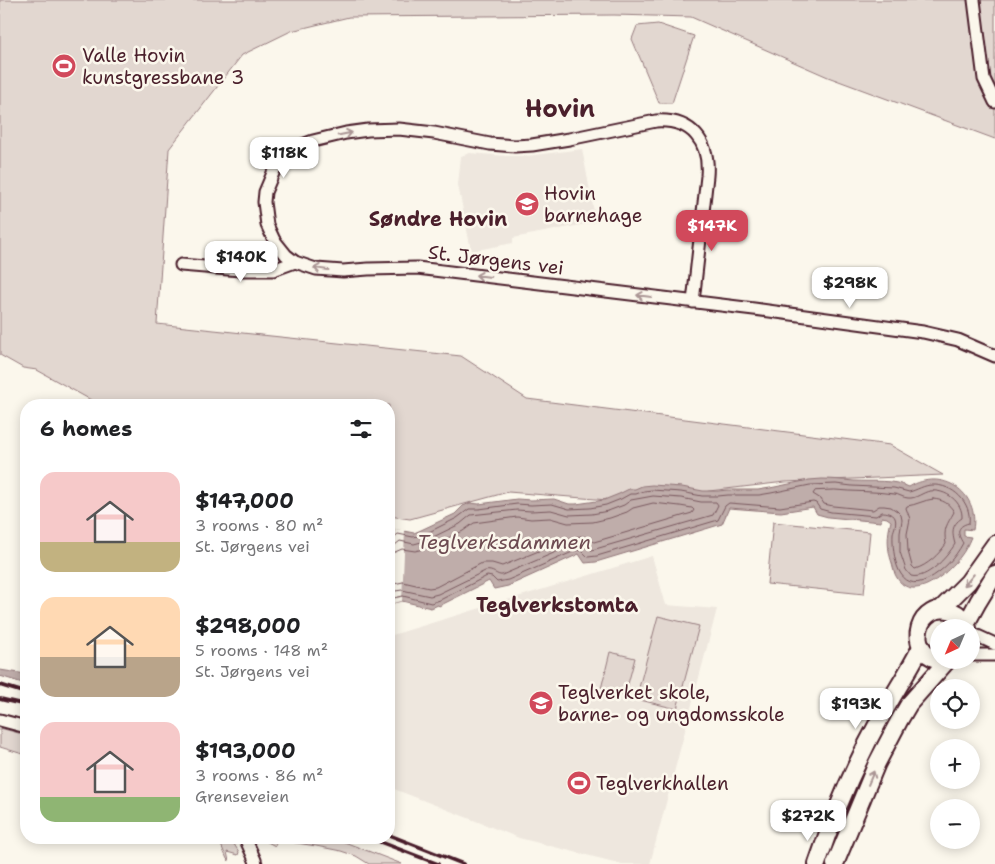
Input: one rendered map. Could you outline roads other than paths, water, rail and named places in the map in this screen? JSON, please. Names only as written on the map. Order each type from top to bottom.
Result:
[{"type":"main road","points":[[930,657],[921,647],[918,637],[920,624],[929,614],[941,609],[968,582],[995,544]]},
{"type":"main road","points":[[971,619],[978,602],[995,574]]},
{"type":"main road","points":[[941,609],[956,612],[963,619]]},
{"type":"main road","points":[[816,864],[828,830],[856,765],[880,717],[921,647]]},
{"type":"main road","points":[[835,864],[877,763],[909,704],[936,669]]},
{"type":"main road","points":[[826,864],[828,830]]},
{"type":"street","points":[[974,0],[984,79],[995,102]]},
{"type":"street","name":"St. Jørgens vei","points":[[693,302],[708,168],[704,146],[690,129],[678,123],[656,120],[550,142],[514,146],[490,144],[414,130],[385,129],[346,133],[292,149],[276,166],[268,184],[264,202],[267,225],[274,240],[286,256],[295,262],[316,269],[329,271],[417,268],[693,302],[754,309],[923,332],[958,340],[995,356]]},
{"type":"street","points":[[181,265],[240,270],[273,270],[295,262]]},
{"type":"street","points":[[980,635],[995,644]]},
{"type":"street","points":[[980,655],[995,655]]},
{"type":"street","points":[[0,720],[20,725]]},
{"type":"street","points":[[248,844],[256,864]]},
{"type":"water","name":"Teglverksdammen","points":[[834,479],[889,482],[909,487],[934,480],[946,482],[965,494],[971,504],[974,516],[973,530],[964,529],[964,536],[971,537],[962,555],[938,579],[919,588],[910,588],[902,583],[895,574],[888,547],[891,521],[887,518],[882,517],[881,522],[828,517],[817,514],[813,507],[781,512],[729,508],[722,524],[596,562],[585,563],[579,554],[508,586],[494,589],[489,581],[439,606],[431,608],[402,601],[395,603],[395,529],[414,533],[455,514],[463,506],[470,503],[479,504],[517,499],[554,499],[569,504],[576,504],[604,500],[629,489],[642,486],[682,487],[703,491],[758,490],[809,480]]},
{"type":"water","points":[[0,670],[20,673],[20,682],[0,676]]},
{"type":"railway","points":[[0,685],[20,691]]},
{"type":"railway","points":[[0,699],[20,704]]},
{"type":"railway","points":[[395,837],[463,864]]},
{"type":"railway","points":[[386,844],[438,864]]},
{"type":"place","name":"Valle Hovin kunstgressbane 3","points":[[64,66]]},
{"type":"place","name":"Hovin barnehage","points":[[527,204]]},
{"type":"place","name":"Teglverket skole, barne- og ungdomsskole","points":[[541,703]]},
{"type":"place","name":"Teglverkhallen","points":[[579,783]]},
{"type":"district","name":"Hovin","points":[[560,109]]},
{"type":"district","name":"Søndre Hovin","points":[[438,219]]},
{"type":"district","name":"Teglverkstomta","points":[[557,605]]}]
